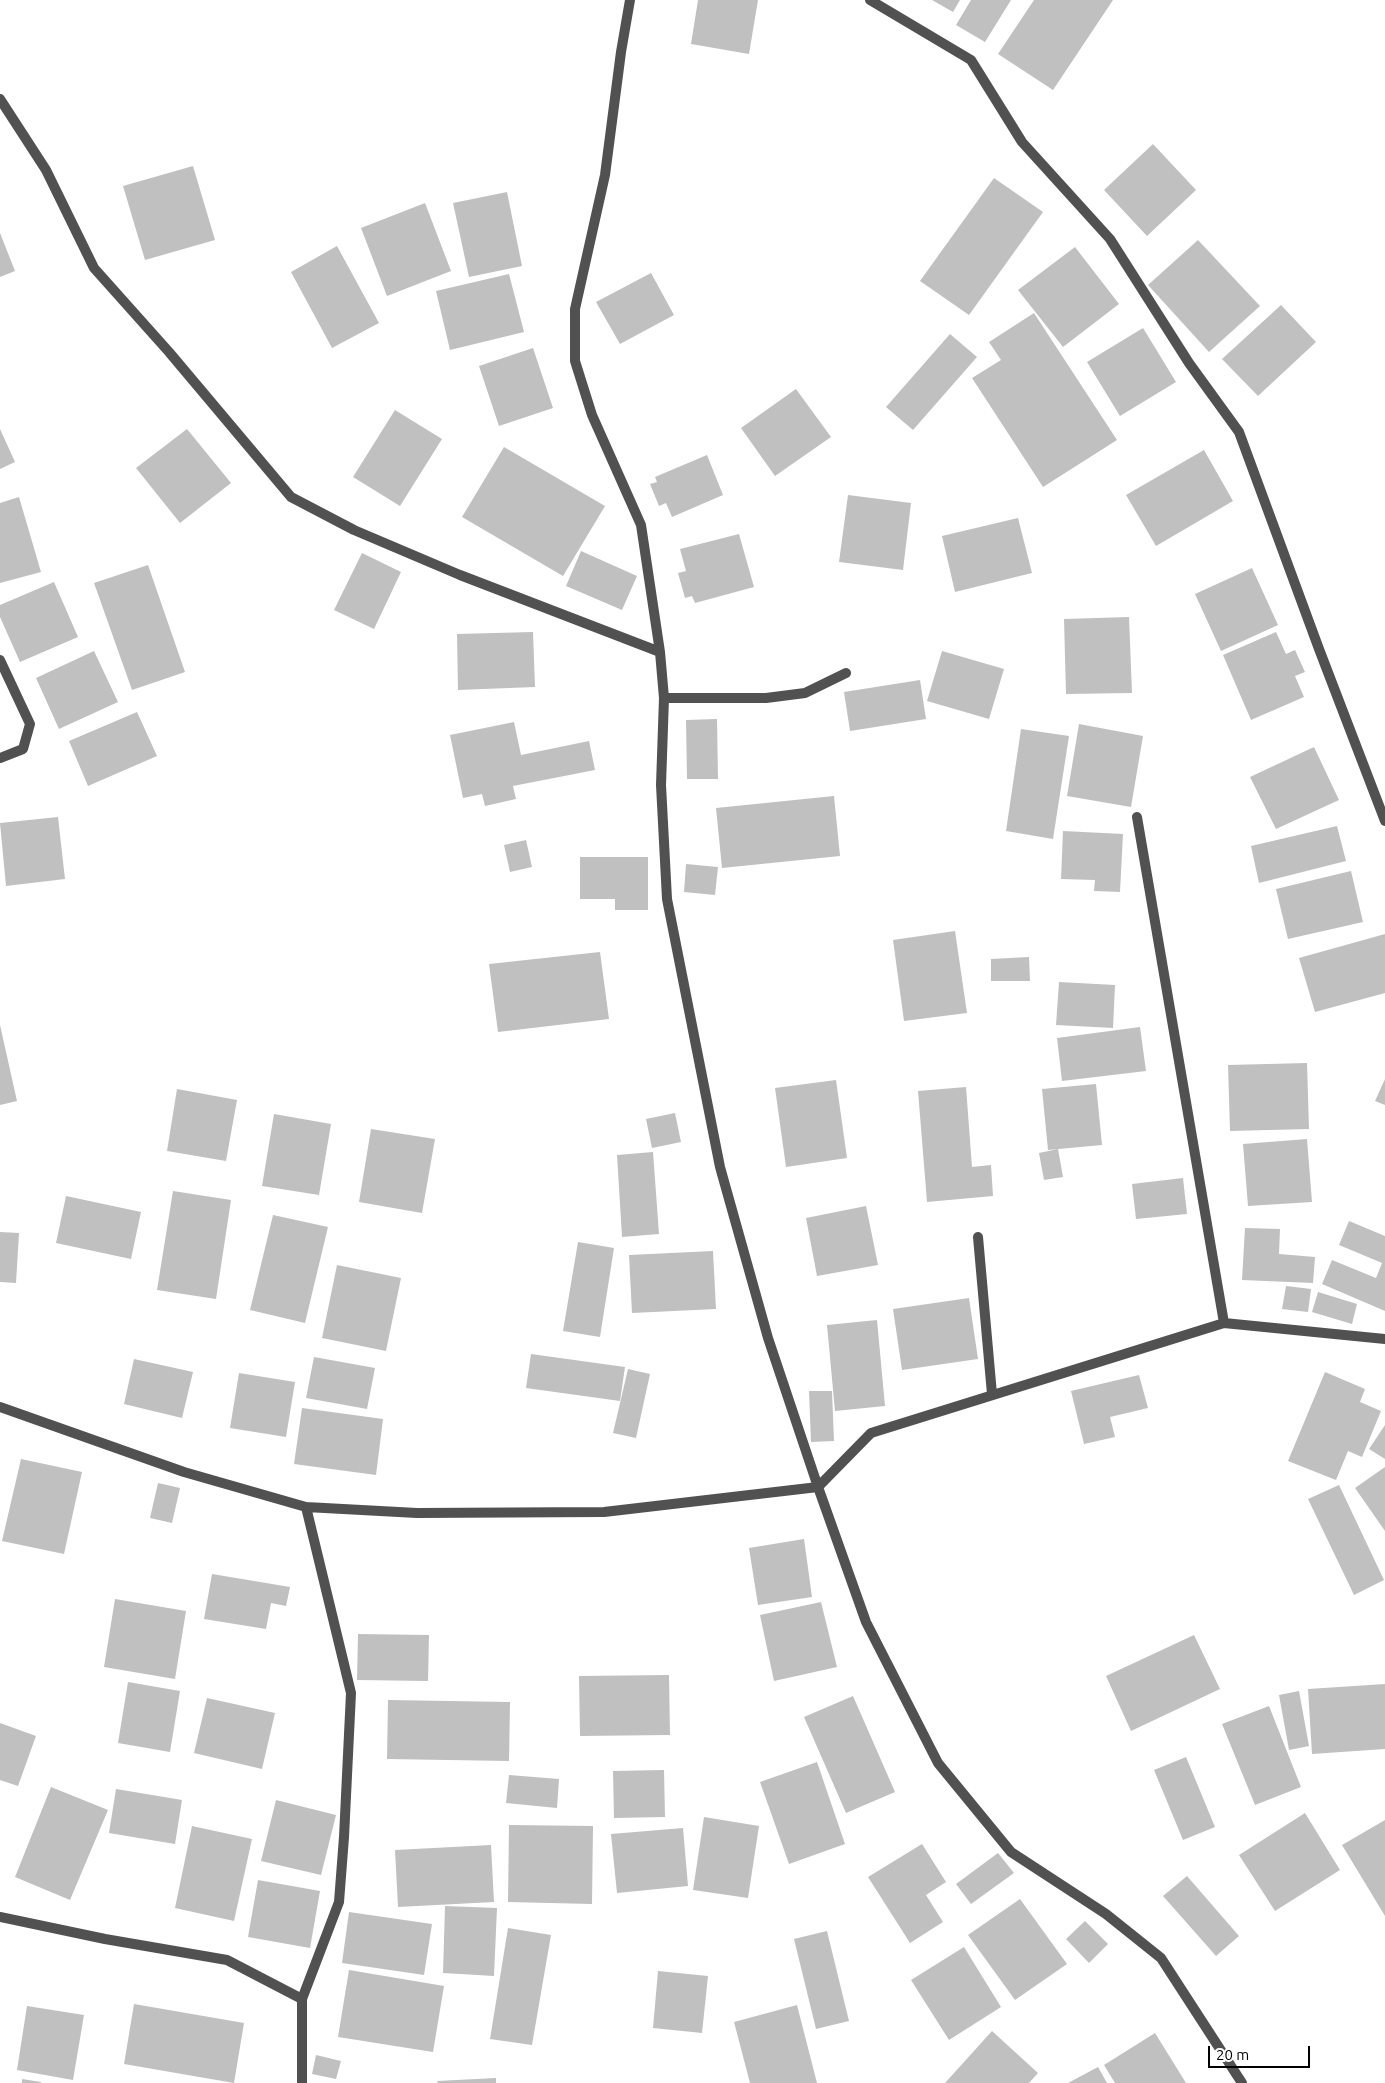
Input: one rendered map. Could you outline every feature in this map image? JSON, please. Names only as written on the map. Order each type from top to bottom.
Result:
[{"type":"street","points":[[630,0],[621,52],[605,175],[575,309],[575,361],[592,415],[641,525],[660,652],[664,698],[661,785],[667,899],[720,1167],[768,1338],[866,1622],[938,1763],[1011,1852],[1106,1914],[1161,1958],[1242,2083]]},
{"type":"street","points":[[870,0],[970,60],[1022,142],[1110,239],[1189,363],[1239,432],[1385,821]]},
{"type":"street","points":[[0,99],[46,170],[94,268],[188,374],[291,496],[354,530],[460,576],[660,652]]},
{"type":"street","points":[[0,660],[30,724],[23,749],[0,758]]},
{"type":"street","points":[[664,698],[766,698],[805,692],[846,673]]},
{"type":"street","points":[[1137,817],[1224,1323]]},
{"type":"street","points":[[978,1237],[992,1394]]},
{"type":"street","points":[[0,1407],[184,1472],[306,1507],[417,1513],[604,1512],[818,1487],[871,1433],[1224,1323],[1385,1339]]},
{"type":"street","points":[[302,2083],[302,1999],[339,1902],[351,1693],[306,1507]]},
{"type":"street","points":[[0,1916],[42,1926],[227,1960],[302,1999]]},
{"type":"building","points":[[698,0],[758,0],[749,54],[691,44]]},
{"type":"building","points":[[932,0],[960,0],[953,12]]},
{"type":"building","points":[[971,0],[1011,0],[985,42],[956,25]]},
{"type":"building","points":[[1034,0],[1113,0],[1053,90],[998,54]]},
{"type":"building","points":[[1153,144],[1196,190],[1147,236],[1104,190]]},
{"type":"building","points":[[193,166],[215,240],[145,260],[123,186]]},
{"type":"building","points":[[994,178],[1043,212],[969,315],[920,281]]},
{"type":"building","points":[[507,192],[522,266],[469,277],[453,203]]},
{"type":"building","points":[[425,203],[451,271],[387,296],[361,228]]},
{"type":"building","points":[[0,233],[15,271],[0,277]]},
{"type":"building","points":[[1198,240],[1260,306],[1209,352],[1148,285]]},
{"type":"building","points":[[337,246],[379,323],[332,348],[291,272]]},
{"type":"building","points":[[1075,247],[1119,304],[1063,347],[1018,290]]},
{"type":"building","points":[[651,273],[674,315],[620,344],[596,302]]},
{"type":"building","points":[[509,274],[524,332],[450,350],[436,291]]},
{"type":"building","points":[[1281,305],[1316,342],[1258,396],[1222,359]]},
{"type":"building","points":[[1034,313],[1117,440],[1043,487],[972,378],[1001,360],[989,342]]},
{"type":"building","points":[[1143,328],[1176,382],[1120,416],[1087,362]]},
{"type":"building","points":[[950,334],[977,357],[913,430],[886,407]]},
{"type":"building","points":[[533,348],[553,408],[499,426],[479,366]]},
{"type":"building","points":[[796,389],[831,437],[775,476],[741,428]]},
{"type":"building","points":[[395,410],[442,439],[400,506],[353,477]]},
{"type":"building","points":[[0,429],[15,462],[0,469]]},
{"type":"building","points":[[187,429],[231,483],[180,523],[136,468]]},
{"type":"building","points":[[504,447],[605,506],[563,576],[462,517]]},
{"type":"building","points":[[1204,450],[1233,501],[1156,546],[1126,495]]},
{"type":"building","points":[[707,455],[723,495],[672,517],[666,503],[659,506],[650,484],[657,482],[655,477]]},
{"type":"building","points":[[848,495],[911,503],[903,570],[839,562]]},
{"type":"building","points":[[19,497],[41,572],[0,583],[0,503]]},
{"type":"building","points":[[1018,518],[1032,573],[955,592],[942,536]]},
{"type":"building","points":[[739,534],[754,587],[695,603],[692,596],[685,598],[678,573],[686,571],[680,549]]},
{"type":"building","points":[[581,551],[637,576],[622,610],[566,586]]},
{"type":"building","points":[[362,553],[401,572],[374,629],[334,610]]},
{"type":"building","points":[[148,565],[185,672],[132,690],[94,583]]},
{"type":"building","points":[[1252,568],[1278,625],[1221,651],[1195,594]]},
{"type":"building","points":[[54,582],[78,637],[20,662],[0,617],[0,605]]},
{"type":"building","points":[[1129,617],[1132,693],[1066,694],[1064,619]]},
{"type":"building","points":[[533,632],[535,687],[458,690],[457,634]]},
{"type":"building","points":[[1276,632],[1286,654],[1295,650],[1305,672],[1295,676],[1304,697],[1251,720],[1223,655]]},
{"type":"building","points":[[94,651],[118,702],[59,729],[36,678]]},
{"type":"building","points":[[942,651],[1004,669],[989,719],[927,701]]},
{"type":"building","points":[[920,680],[926,719],[850,731],[844,692]]},
{"type":"building","points":[[137,712],[157,756],[88,786],[69,741]]},
{"type":"building","points":[[717,719],[718,779],[687,779],[686,720]]},
{"type":"building","points":[[514,722],[521,755],[589,741],[595,770],[513,786],[516,799],[485,806],[482,794],[463,798],[450,735]]},
{"type":"building","points":[[1079,724],[1143,736],[1131,807],[1067,796]]},
{"type":"building","points":[[1021,729],[1069,736],[1053,839],[1006,831]]},
{"type":"building","points":[[1314,747],[1339,800],[1276,829],[1250,777]]},
{"type":"building","points":[[834,796],[840,856],[722,868],[716,808]]},
{"type":"building","points":[[58,817],[65,879],[6,886],[0,823]]},
{"type":"building","points":[[1337,826],[1346,861],[1259,883],[1251,846]]},
{"type":"building","points":[[1063,831],[1123,834],[1120,892],[1094,891],[1095,880],[1061,879]]},
{"type":"building","points":[[526,840],[532,867],[510,872],[504,845]]},
{"type":"building","points":[[580,857],[648,857],[648,910],[615,910],[615,899],[580,899]]},
{"type":"building","points":[[686,864],[718,867],[715,895],[684,892]]},
{"type":"building","points":[[1351,871],[1363,922],[1288,939],[1276,889]]},
{"type":"building","points":[[955,931],[967,1013],[904,1021],[893,940]]},
{"type":"building","points":[[1385,934],[1385,993],[1315,1012],[1299,958]]},
{"type":"building","points":[[600,952],[609,1019],[498,1032],[489,964]]},
{"type":"building","points":[[1029,957],[1030,981],[991,981],[991,959]]},
{"type":"building","points":[[1059,982],[1115,985],[1113,1028],[1056,1025]]},
{"type":"building","points":[[0,1025],[17,1101],[0,1105]]},
{"type":"building","points":[[1140,1027],[1146,1071],[1062,1081],[1057,1038]]},
{"type":"building","points":[[1307,1063],[1309,1129],[1230,1131],[1228,1065]]},
{"type":"building","points":[[1385,1079],[1385,1105],[1375,1101]]},
{"type":"building","points":[[836,1080],[847,1158],[786,1167],[775,1088]]},
{"type":"building","points":[[1096,1084],[1102,1145],[1048,1150],[1042,1089]]},
{"type":"building","points":[[966,1087],[972,1167],[991,1165],[993,1196],[927,1202],[918,1091]]},
{"type":"building","points":[[177,1089],[237,1100],[226,1161],[167,1151]]},
{"type":"building","points":[[675,1113],[681,1142],[652,1148],[646,1119]]},
{"type":"building","points":[[274,1114],[331,1124],[319,1195],[262,1186]]},
{"type":"building","points":[[371,1129],[435,1139],[422,1213],[359,1202]]},
{"type":"building","points":[[1307,1139],[1312,1202],[1248,1206],[1243,1144]]},
{"type":"building","points":[[1058,1149],[1063,1177],[1044,1180],[1039,1153]]},
{"type":"building","points":[[653,1152],[659,1234],[622,1237],[617,1155]]},
{"type":"building","points":[[1183,1178],[1187,1214],[1136,1219],[1132,1184]]},
{"type":"building","points":[[173,1191],[231,1200],[216,1299],[157,1290]]},
{"type":"building","points":[[66,1196],[141,1212],[131,1259],[56,1243]]},
{"type":"building","points":[[866,1206],[878,1265],[817,1276],[806,1218]]},
{"type":"building","points":[[273,1215],[328,1227],[305,1323],[250,1310]]},
{"type":"building","points":[[1349,1221],[1385,1236],[1385,1311],[1322,1284],[1332,1260],[1376,1278],[1382,1263],[1339,1245]]},
{"type":"building","points":[[1245,1228],[1280,1229],[1279,1254],[1315,1257],[1313,1283],[1242,1280]]},
{"type":"building","points":[[0,1232],[19,1233],[16,1283],[0,1282]]},
{"type":"building","points":[[578,1242],[614,1248],[600,1337],[563,1331]]},
{"type":"building","points":[[713,1251],[716,1309],[632,1313],[629,1255]]},
{"type":"building","points":[[337,1265],[401,1278],[386,1351],[322,1338]]},
{"type":"building","points":[[1286,1286],[1311,1289],[1308,1312],[1282,1309]]},
{"type":"building","points":[[1318,1292],[1357,1304],[1352,1324],[1312,1312]]},
{"type":"building","points":[[969,1298],[978,1359],[902,1370],[893,1309]]},
{"type":"building","points":[[877,1320],[885,1406],[835,1411],[827,1325]]},
{"type":"building","points":[[531,1354],[625,1367],[620,1401],[526,1388]]},
{"type":"building","points":[[314,1357],[375,1368],[367,1409],[306,1398]]},
{"type":"building","points":[[134,1359],[193,1372],[182,1418],[124,1404]]},
{"type":"building","points":[[628,1369],[650,1374],[636,1438],[613,1433]]},
{"type":"building","points":[[1325,1372],[1365,1389],[1360,1402],[1381,1411],[1362,1457],[1348,1451],[1336,1480],[1288,1461]]},
{"type":"building","points":[[239,1373],[295,1382],[286,1437],[230,1428]]},
{"type":"building","points":[[1139,1375],[1148,1408],[1110,1417],[1115,1437],[1084,1444],[1071,1391]]},
{"type":"building","points":[[809,1391],[832,1391],[834,1441],[811,1442]]},
{"type":"building","points":[[302,1408],[383,1419],[376,1475],[294,1464]]},
{"type":"building","points":[[1385,1425],[1385,1459],[1369,1449]]},
{"type":"building","points":[[21,1459],[82,1472],[64,1554],[2,1541]]},
{"type":"building","points":[[1385,1467],[1385,1531],[1355,1488]]},
{"type":"building","points":[[158,1483],[180,1488],[172,1523],[150,1518]]},
{"type":"building","points":[[1339,1485],[1384,1580],[1354,1595],[1308,1499]]},
{"type":"building","points":[[804,1539],[812,1597],[758,1605],[749,1548]]},
{"type":"building","points":[[212,1574],[290,1587],[286,1606],[271,1603],[266,1629],[204,1619]]},
{"type":"building","points":[[115,1599],[186,1611],[175,1679],[104,1667]]},
{"type":"building","points":[[821,1602],[837,1667],[774,1681],[760,1615]]},
{"type":"building","points":[[358,1634],[429,1635],[428,1681],[357,1680]]},
{"type":"building","points":[[1194,1635],[1220,1689],[1131,1731],[1106,1676]]},
{"type":"building","points":[[669,1675],[670,1735],[580,1736],[579,1676]]},
{"type":"building","points":[[128,1682],[180,1691],[170,1752],[118,1743]]},
{"type":"building","points":[[1385,1684],[1385,1749],[1312,1754],[1308,1689]]},
{"type":"building","points":[[1299,1691],[1309,1746],[1289,1750],[1279,1695]]},
{"type":"building","points":[[853,1696],[895,1792],[846,1813],[804,1717]]},
{"type":"building","points":[[207,1698],[275,1713],[262,1769],[194,1753]]},
{"type":"building","points":[[388,1700],[510,1702],[509,1761],[387,1759]]},
{"type":"building","points":[[1269,1706],[1301,1787],[1255,1805],[1222,1724]]},
{"type":"building","points":[[0,1723],[36,1736],[18,1786],[0,1780]]},
{"type":"building","points":[[1186,1757],[1215,1827],[1183,1840],[1154,1770]]},
{"type":"building","points":[[817,1762],[845,1844],[789,1864],[760,1782]]},
{"type":"building","points":[[664,1770],[665,1817],[614,1818],[613,1771]]},
{"type":"building","points":[[509,1775],[559,1779],[557,1808],[506,1803]]},
{"type":"building","points":[[51,1787],[108,1810],[70,1900],[15,1877]]},
{"type":"building","points":[[116,1789],[182,1800],[175,1844],[109,1833]]},
{"type":"building","points":[[276,1800],[336,1815],[321,1875],[261,1861]]},
{"type":"building","points":[[1305,1813],[1340,1870],[1275,1911],[1239,1855]]},
{"type":"building","points":[[704,1817],[759,1826],[748,1898],[693,1890]]},
{"type":"building","points":[[1385,1820],[1385,1916],[1342,1845]]},
{"type":"building","points":[[509,1825],[593,1826],[592,1904],[508,1902]]},
{"type":"building","points":[[192,1826],[252,1839],[234,1921],[175,1908]]},
{"type":"building","points":[[683,1828],[688,1886],[617,1893],[611,1834]]},
{"type":"building","points":[[922,1844],[946,1882],[926,1895],[943,1922],[910,1943],[868,1877]]},
{"type":"building","points":[[491,1845],[494,1902],[398,1907],[395,1850]]},
{"type":"building","points":[[998,1853],[1014,1873],[971,1904],[956,1884]]},
{"type":"building","points":[[1187,1876],[1239,1936],[1216,1956],[1163,1896]]},
{"type":"building","points":[[258,1880],[320,1891],[310,1948],[248,1937]]},
{"type":"building","points":[[1020,1899],[1067,1964],[1015,2000],[968,1935]]},
{"type":"building","points":[[445,1906],[497,1908],[494,1976],[443,1973]]},
{"type":"building","points":[[349,1912],[432,1924],[424,1975],[342,1963]]},
{"type":"building","points":[[1085,1921],[1108,1944],[1089,1963],[1066,1939]]},
{"type":"building","points":[[508,1928],[551,1935],[532,2045],[490,2039]]},
{"type":"building","points":[[827,1931],[849,2021],[816,2029],[794,1939]]},
{"type":"building","points":[[964,1947],[1001,2007],[949,2040],[911,1980]]},
{"type":"building","points":[[349,1970],[444,1986],[433,2052],[338,2037]]},
{"type":"building","points":[[658,1971],[708,1976],[702,2033],[653,2028]]},
{"type":"building","points":[[134,2004],[244,2023],[234,2083],[124,2064]]},
{"type":"building","points":[[797,2005],[817,2083],[750,2083],[734,2022]]},
{"type":"building","points":[[27,2006],[84,2015],[73,2080],[17,2070]]},
{"type":"building","points":[[992,2031],[1038,2073],[1029,2083],[945,2083]]},
{"type":"building","points":[[1155,2033],[1186,2083],[1115,2083],[1104,2065]]},
{"type":"building","points":[[316,2055],[341,2061],[336,2079],[312,2074]]},
{"type":"building","points":[[1098,2067],[1107,2083],[1068,2083]]},
{"type":"building","points":[[496,2078],[496,2083],[438,2083],[437,2081]]},
{"type":"building","points":[[22,2079],[41,2082],[41,2083],[22,2083]]}]
